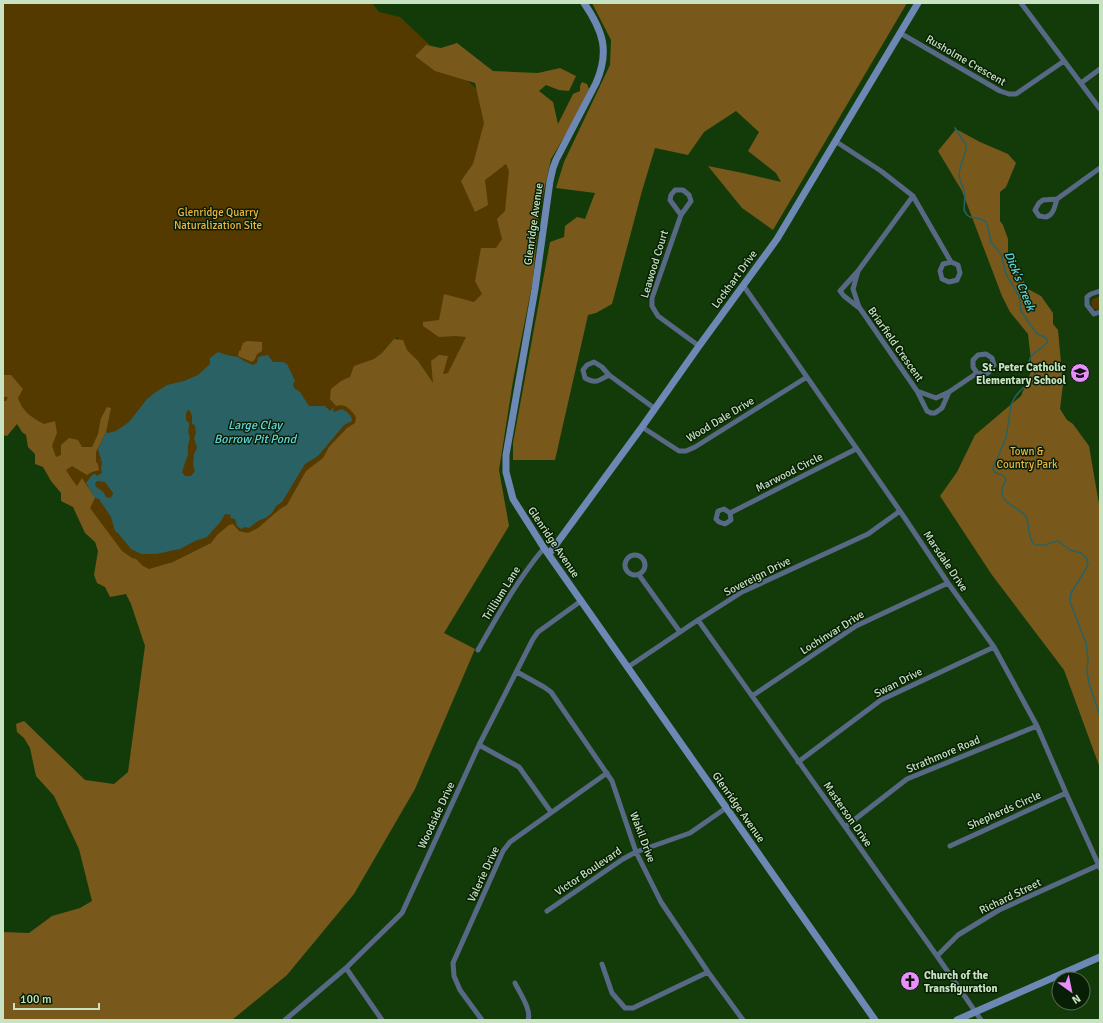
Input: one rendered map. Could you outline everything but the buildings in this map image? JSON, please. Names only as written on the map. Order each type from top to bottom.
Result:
[{"type":"main road","name":"Glenridge Avenue","points":[[584,3],[597,23],[603,43],[604,56],[601,71],[596,83],[556,160],[550,181],[535,290],[506,455],[506,472],[513,499],[544,548],[875,1020]]},
{"type":"main road","name":"Lockhart Drive","points":[[549,554],[642,427],[698,346],[777,239],[918,3]]},
{"type":"main road","points":[[957,1020],[1100,957]]},
{"type":"street","points":[[1021,3],[1100,109]]},
{"type":"street","name":"Rusholme Crescent","points":[[900,33],[1000,91],[1009,94],[1016,94],[1064,61]]},
{"type":"street","points":[[1081,83],[1100,69]]},
{"type":"street","points":[[835,141],[881,171],[912,196],[951,262],[958,265],[960,273],[957,280],[949,282],[942,279],[940,271],[943,264],[951,262]]},
{"type":"street","points":[[1057,199],[1050,215],[1046,217],[1039,216],[1035,210],[1039,202],[1043,200],[1057,199],[1100,168]]},
{"type":"street","name":"Leawood Court","points":[[680,215],[670,200],[671,195],[675,190],[683,190],[689,194],[691,201],[680,215],[652,298],[652,306],[658,316],[698,346]]},
{"type":"street","name":"Briarfield Crescent","points":[[859,307],[844,296],[840,291],[858,271],[912,196]]},
{"type":"street","name":"Briarfield Crescent","points":[[858,271],[852,289],[859,307],[917,391],[927,411],[935,413],[942,408],[949,392]]},
{"type":"street","name":"Marsdale Drive","points":[[743,285],[900,511],[948,583],[994,647],[1037,726],[1099,867]]},
{"type":"street","points":[[1100,291],[1087,297],[1087,305],[1094,314],[1100,312]]},
{"type":"street","name":"Briarfield Crescent","points":[[917,391],[936,398],[949,392],[977,373],[984,374],[990,371],[994,365],[992,358],[986,354],[978,354],[973,360],[973,367],[977,373]]},
{"type":"street","points":[[608,375],[598,381],[591,382],[585,378],[583,370],[587,365],[594,362],[602,367],[608,375],[654,408]]},
{"type":"street","name":"Wood Dale Drive","points":[[642,427],[679,451],[686,450],[695,447],[807,377]]},
{"type":"street","name":"Marwood Circle","points":[[730,513],[856,449]]},
{"type":"street","name":"Sovereign Drive","points":[[628,667],[742,592],[868,534],[900,511]]},
{"type":"street","name":"Trillium Lane","points":[[478,650],[532,561],[544,548]]},
{"type":"street","points":[[639,574],[680,632]]},
{"type":"street","name":"Lochinvar Drive","points":[[752,696],[856,626],[948,583]]},
{"type":"street","name":"Woodside Drive","points":[[285,1020],[346,968],[402,913],[479,745],[533,639],[538,632],[581,601]]},
{"type":"street","name":"Masterson Drive","points":[[698,620],[981,1020]]},
{"type":"street","name":"Swan Drive","points":[[798,762],[881,700],[994,647]]},
{"type":"street","name":"Wakil Drive","points":[[517,672],[550,692],[612,781],[636,852],[661,902],[708,972],[743,1020]]},
{"type":"street","name":"Strathmore Road","points":[[845,827],[907,779],[1037,726]]},
{"type":"street","points":[[479,745],[519,767],[551,812]]},
{"type":"street","name":"Valerie Drive","points":[[482,1020],[460,990],[454,976],[453,963],[503,851],[510,842],[606,773]]},
{"type":"street","name":"Shepherds Circle","points":[[950,846],[1066,793]]},
{"type":"street","name":"Victor Boulevard","points":[[547,911],[623,859],[636,852],[690,833],[726,808]]},
{"type":"street","name":"Richard Street","points":[[937,956],[958,935],[999,910],[1099,867]]},
{"type":"street","points":[[602,964],[612,993],[625,1008],[632,1008],[708,972]]},
{"type":"street","points":[[346,968],[382,1020]]},
{"type":"street","points":[[514,982],[526,1005],[530,1016],[528,1020]]},
{"type":"green space","name":"Glenridge Quarry Naturalization Site","points":[[3,3],[372,3],[379,12],[400,17],[550,158],[445,410],[397,337],[353,410],[363,421],[186,665],[15,411],[3,407]]},
{"type":"green space","points":[[592,3],[907,3],[773,230],[742,208],[708,166],[781,182],[776,173],[748,151],[759,132],[736,111],[704,132],[688,155],[655,148],[612,304],[596,313],[588,315],[555,460],[513,460],[513,443],[550,242],[564,237],[565,226],[577,217],[585,219],[595,193],[556,188],[564,162],[610,65],[611,40]]},
{"type":"green space","points":[[457,43],[493,71],[538,73],[560,68],[576,76],[569,91],[559,90],[546,85],[539,91],[553,102],[558,124],[573,94],[580,91],[582,82],[587,84],[589,89],[569,129],[551,159],[539,213],[533,280],[513,381],[499,470],[509,526],[444,633],[475,649],[415,789],[354,894],[287,975],[232,1020],[3,1020],[3,932],[29,933],[52,916],[80,908],[92,901],[79,849],[54,796],[36,776],[30,748],[24,738],[17,732],[16,724],[24,721],[85,780],[114,784],[128,772],[145,646],[131,604],[126,594],[110,597],[105,587],[97,583],[94,575],[98,551],[95,542],[85,533],[73,507],[61,501],[61,493],[51,481],[43,467],[35,464],[35,454],[28,447],[26,435],[17,424],[7,436],[3,435],[3,401],[6,401],[8,397],[3,397],[3,375],[11,375],[23,389],[18,398],[22,407],[28,414],[44,424],[55,421],[57,433],[52,446],[56,457],[61,455],[61,445],[69,438],[78,440],[82,447],[92,447],[98,434],[101,418],[107,407],[111,408],[106,432],[96,452],[96,462],[99,470],[87,475],[72,466],[66,470],[77,486],[82,478],[95,498],[90,508],[122,551],[136,559],[143,566],[149,569],[173,562],[211,543],[217,535],[229,525],[233,524],[239,531],[248,533],[258,528],[280,509],[287,505],[306,471],[323,458],[329,447],[347,428],[355,423],[356,417],[350,410],[343,405],[336,406],[330,399],[331,389],[341,381],[350,377],[354,366],[374,359],[382,353],[394,339],[403,340],[407,350],[418,361],[433,383],[431,361],[439,355],[448,356],[443,374],[448,373],[466,337],[439,337],[423,326],[423,322],[439,320],[444,294],[474,302],[482,294],[475,281],[481,248],[496,248],[502,239],[497,219],[505,211],[509,171],[506,164],[485,180],[488,205],[475,212],[461,181],[473,164],[484,123],[475,83],[435,71],[415,56],[426,45],[441,48]]},
{"type":"green space","name":"Town & Country Park","points":[[956,129],[980,142],[1008,154],[1016,163],[1006,187],[1000,192],[1000,221],[1008,239],[1008,254],[1028,289],[1041,296],[1053,313],[1053,324],[1058,330],[1063,384],[1060,409],[1067,420],[1073,424],[1089,446],[1100,510],[1100,768],[1064,670],[992,575],[940,496],[957,472],[975,435],[1021,396],[1032,369],[1028,334],[1010,312],[1002,296],[962,191],[938,151]]},
{"type":"green space","points":[[1100,296],[1100,309],[1097,310],[1093,308],[1091,302],[1093,299]]},
{"type":"green space","points":[[247,341],[262,342],[262,351],[257,354],[252,362],[238,356],[243,343]]},
{"type":"water","name":"Large Clay Borrow Pit Pond","points":[[218,352],[238,357],[253,365],[257,363],[258,357],[268,355],[273,362],[283,362],[287,364],[295,381],[293,384],[294,388],[300,392],[309,406],[325,406],[330,411],[334,407],[334,412],[342,409],[350,415],[352,421],[344,425],[318,456],[305,464],[282,502],[276,506],[272,513],[267,517],[258,521],[249,528],[245,527],[241,529],[237,526],[235,519],[230,518],[231,515],[225,514],[207,537],[195,541],[180,549],[156,554],[141,554],[131,549],[115,531],[111,517],[99,499],[95,498],[86,483],[92,475],[95,474],[97,476],[102,473],[102,463],[98,449],[106,432],[116,431],[129,422],[147,399],[167,385],[184,381],[198,375],[210,364],[210,358]],"holes":[[[188,410],[192,416],[192,423],[195,426],[196,433],[194,438],[197,448],[194,454],[193,465],[195,471],[191,476],[185,476],[182,472],[188,454],[190,438],[188,431],[189,423],[186,420],[186,413]],[[97,481],[105,482],[113,493],[110,498],[106,497],[97,487],[95,484]]]},
{"type":"waterway","name":"Dick's Creek","points":[[955,128],[966,145],[959,176],[965,194],[964,210],[970,217],[981,219],[986,222],[991,242],[1001,254],[1006,274],[1019,296],[1021,311],[1036,333],[1045,337],[1048,341],[1030,358],[1029,362],[1035,368],[1035,377],[1019,392],[1011,405],[1006,438],[993,468],[994,472],[1003,475],[1005,478],[1006,480],[1003,486],[1002,495],[1008,503],[1021,511],[1026,517],[1030,538],[1034,544],[1042,545],[1058,541],[1070,550],[1081,553],[1086,557],[1088,564],[1071,593],[1070,602],[1086,643],[1089,683],[1100,716]]},
{"type":"place","name":"St. Peter Catholic Elementary School","points":[[1080,373]]},
{"type":"place","name":"Church of the Transfiguration","points":[[910,981]]}]
